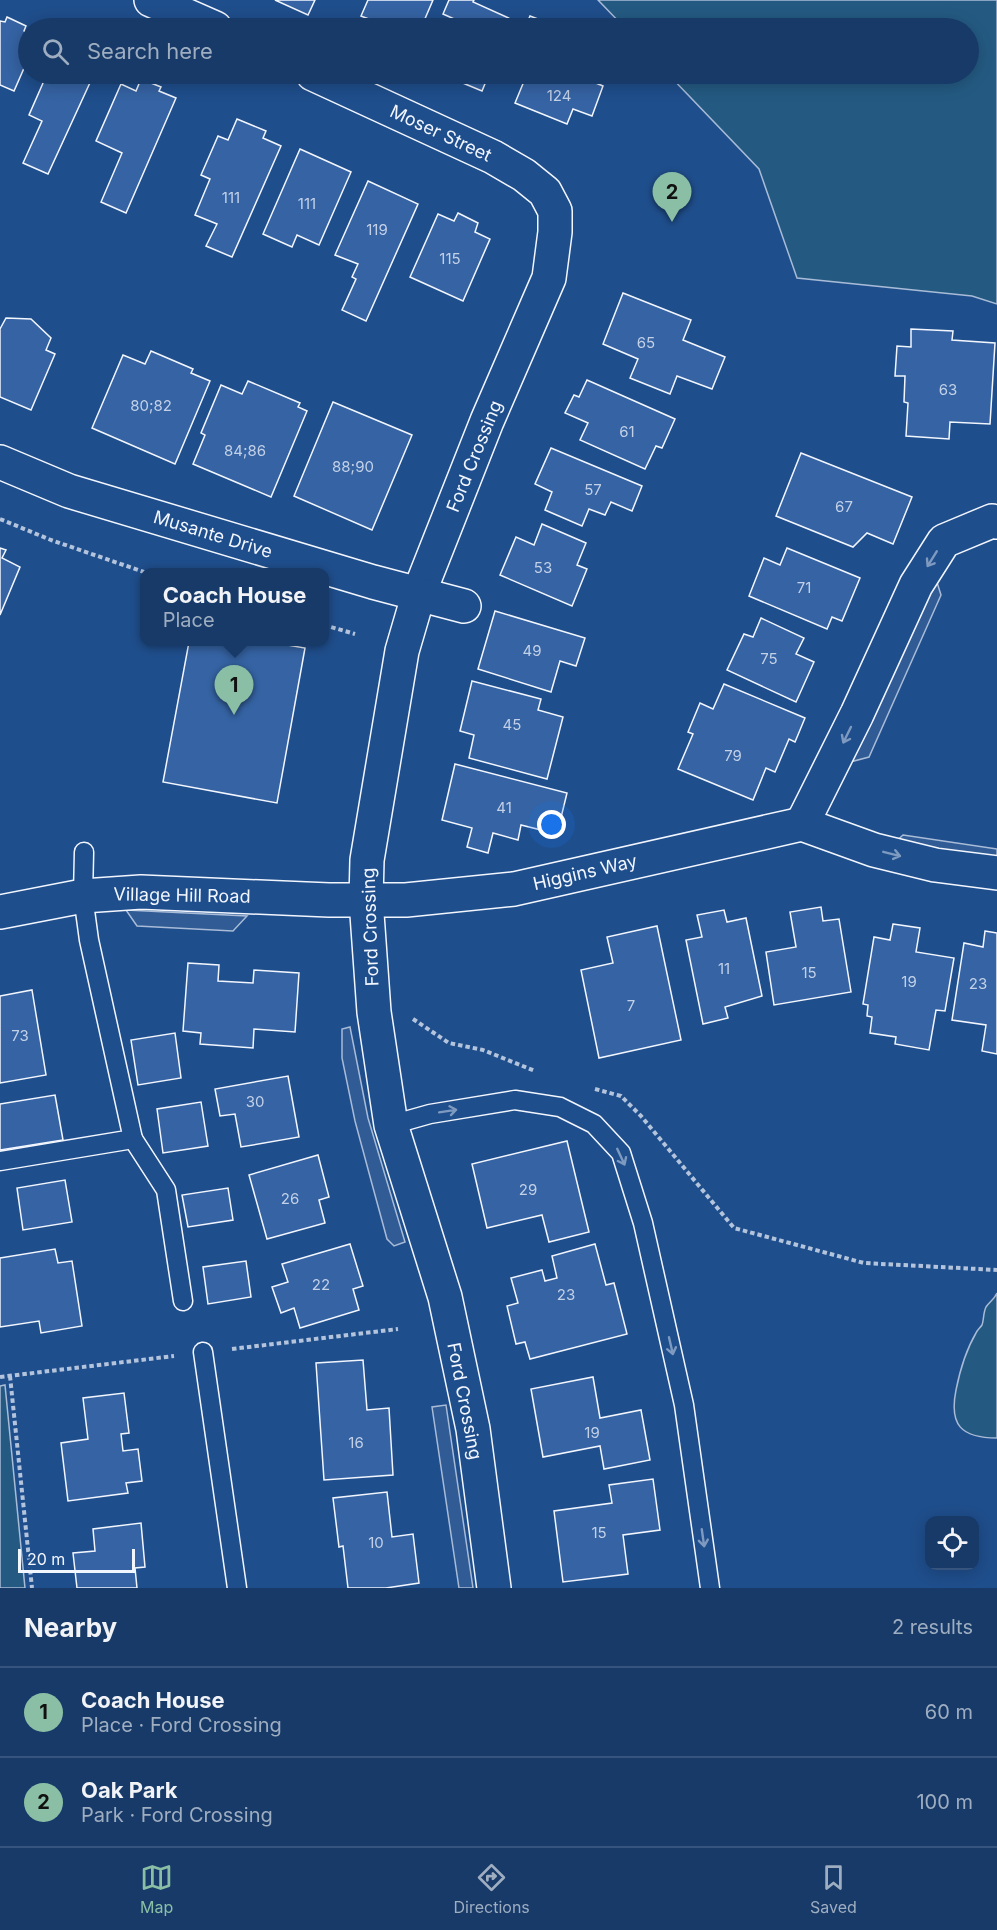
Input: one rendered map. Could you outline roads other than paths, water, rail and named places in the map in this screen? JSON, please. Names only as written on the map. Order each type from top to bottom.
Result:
[{"type":"street","points":[[151,0],[192,18]]},
{"type":"street","name":"Moser Street","points":[[335,84],[494,157],[524,175],[545,192],[555,211]]},
{"type":"street","name":"Ford Crossing","points":[[494,1588],[472,1429],[445,1297],[391,1125],[374,1012],[366,900],[367,860],[402,651],[419,593],[487,421],[549,278],[555,232],[555,211]]},
{"type":"street","name":"Musante Drive","points":[[0,462],[69,491],[328,568]]},
{"type":"street","points":[[997,522],[992,521],[944,541],[916,585],[852,724],[802,824],[874,850],[935,865],[997,873]]},
{"type":"street","name":"Musante Drive","points":[[329,568],[464,606]]},
{"type":"street","name":"Higgins Way","points":[[366,900],[406,900],[514,889],[802,824]]},
{"type":"street","name":"Village Hill Road","points":[[0,912],[83,896],[141,892],[366,900]]},
{"type":"lane","points":[[84,852],[83,896],[89,940],[133,1139],[166,1190],[183,1301]]},
{"type":"lane","points":[[391,1125],[430,1114],[515,1100],[560,1107],[594,1124],[621,1153],[643,1223],[684,1405],[710,1588]]},
{"type":"lane","points":[[0,1161],[133,1139]]},
{"type":"lane","points":[[202,1352],[237,1588]]},
{"type":"place","name":"Oak Park","points":[[672,222]]},
{"type":"place","name":"Coach House","points":[[234,715]]}]
